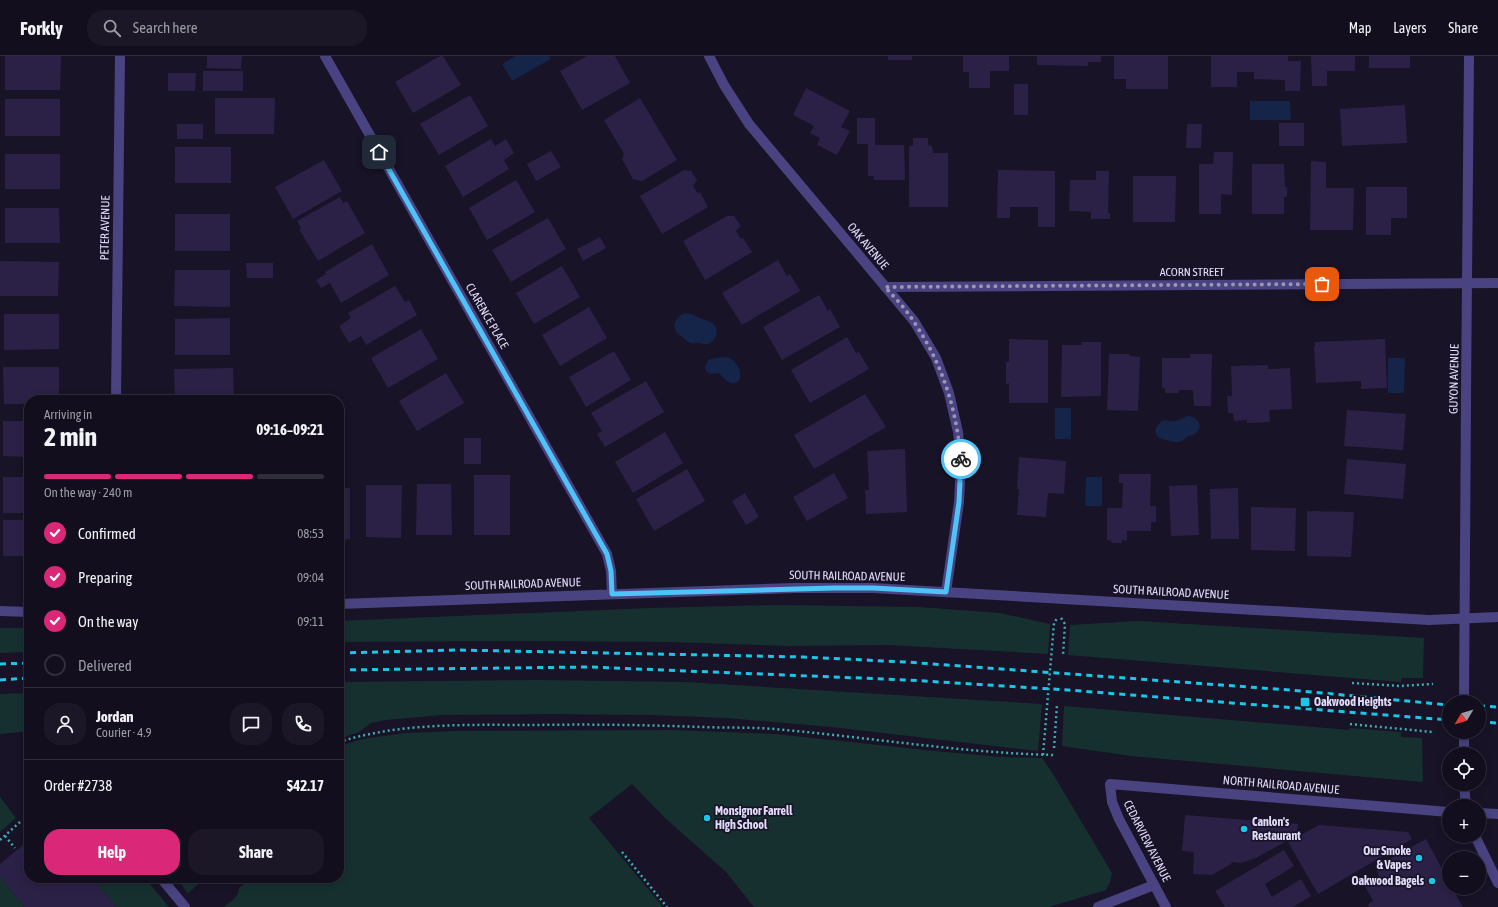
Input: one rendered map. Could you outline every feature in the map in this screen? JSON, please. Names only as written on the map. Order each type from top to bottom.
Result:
[{"type":"street","name":"PETER AVENUE","points":[[116,395],[120,56]]},
{"type":"street","name":"CLARENCE PLACE","points":[[325,56],[607,554],[611,571],[612,594]]},
{"type":"street","name":"OAK AVENUE","points":[[709,56],[724,85],[749,124],[914,321],[936,358],[949,393],[958,432],[961,461],[959,502],[946,592]]},
{"type":"street","name":"GUYON AVENUE","points":[[1464,695],[1463,618],[1468,283],[1469,56]]},
{"type":"street","name":"ACORN STREET","points":[[885,287],[1498,283]]},
{"type":"street","name":"SOUTH RAILROAD AVENUE","points":[[344,604],[612,594],[873,588],[1429,620],[1498,617]]},
{"type":"street","points":[[0,612],[24,612]]},
{"type":"street","name":"NORTH RAILROAD AVENUE","points":[[1110,784],[1442,811]]},
{"type":"street","name":"CEDARVIEW AVENUE","points":[[1110,784],[1112,802],[1119,818],[1166,907]]},
{"type":"street","points":[[1486,813],[1498,814]]},
{"type":"street","points":[[1478,843],[1498,883]]},
{"type":"street","points":[[165,883],[185,907]]},
{"type":"street","points":[[1098,907],[1154,885]]},
{"type":"path","points":[[1043,755],[1054,623]]},
{"type":"path","points":[[1063,655],[1065,624]]},
{"type":"path","points":[[1352,684],[1400,686],[1432,684]]},
{"type":"path","points":[[1054,748],[1057,706]]},
{"type":"path","points":[[1350,724],[1432,732]]},
{"type":"path","points":[[344,741],[383,732],[414,728],[474,725],[676,726],[772,729],[998,753],[1054,755]]},
{"type":"path","points":[[0,840],[20,822]]},
{"type":"path","points":[[5,836],[15,848]]},
{"type":"path","points":[[622,852],[667,907]]},
{"type":"green space","points":[[776,605],[918,607],[1000,613],[1050,624],[1048,654],[889,645],[788,646],[671,642],[524,641],[344,642],[344,621],[650,608]]},
{"type":"green space","points":[[1137,621],[1424,638],[1423,678],[1402,678],[1401,682],[1068,655],[1070,625]]},
{"type":"green space","points":[[0,628],[24,628],[24,652],[0,653]]},
{"type":"green space","points":[[537,680],[686,682],[1042,704],[1038,751],[831,727],[726,718],[650,715],[442,715],[386,720],[371,723],[359,732],[344,737],[344,682]]},
{"type":"green space","points":[[24,693],[24,732],[0,734],[0,694]]},
{"type":"green space","points":[[1064,706],[1349,730],[1350,728],[1401,732],[1401,737],[1422,738],[1423,782],[1131,756],[1062,746]]},
{"type":"green space","name":"Monsignor Farrell High School","points":[[671,730],[775,734],[1001,757],[1042,758],[1112,873],[1110,882],[1106,890],[1049,907],[754,907],[726,872],[665,818],[632,784],[589,818],[663,907],[224,907],[232,901],[238,894],[239,888],[245,883],[344,883],[344,745],[363,739],[405,733],[456,731]]},
{"type":"green space","points":[[0,797],[16,818],[0,832]]},
{"type":"green space","points":[[0,877],[24,907],[0,907]]},
{"type":"green space","points":[[96,883],[149,883],[169,907],[116,907]]},
{"type":"green space","points":[[180,883],[199,883],[188,893]]},
{"type":"water","points":[[516,56],[549,56],[551,59],[512,81],[502,64]]},
{"type":"water","points":[[1250,101],[1290,101],[1291,120],[1250,120]]},
{"type":"water","points":[[685,313],[692,314],[715,325],[717,331],[713,340],[707,344],[692,343],[688,342],[678,334],[675,328],[677,319]]},
{"type":"water","points":[[725,357],[730,358],[738,366],[740,376],[736,383],[729,382],[719,373],[711,374],[706,371],[705,366],[709,359]]},
{"type":"water","points":[[1388,358],[1405,358],[1404,393],[1388,393]]},
{"type":"water","points":[[1055,408],[1071,408],[1071,439],[1055,439]]},
{"type":"water","points":[[1188,416],[1196,419],[1200,427],[1194,434],[1177,442],[1162,439],[1157,435],[1156,428],[1162,421],[1175,421]]},
{"type":"water","points":[[1086,477],[1102,477],[1102,506],[1085,506]]},
{"type":"building","points":[[5,56],[61,56],[60,90],[5,90]]},
{"type":"building","points":[[207,56],[242,56],[241,69],[207,68]]},
{"type":"building","points":[[440,56],[443,56],[461,85],[413,113],[395,82]]},
{"type":"building","points":[[587,56],[615,56],[630,83],[582,110],[560,71]]},
{"type":"building","points":[[888,56],[912,56],[912,60],[888,60]]},
{"type":"building","points":[[963,56],[1009,56],[1009,71],[990,71],[990,88],[969,88],[969,72],[963,72]]},
{"type":"building","points":[[1037,56],[1101,56],[1101,62],[1088,62],[1088,66],[1037,65]]},
{"type":"building","points":[[1114,56],[1168,56],[1168,89],[1126,89],[1126,79],[1114,79]]},
{"type":"building","points":[[1211,56],[1288,56],[1288,61],[1301,61],[1300,91],[1285,91],[1285,80],[1254,79],[1254,72],[1237,72],[1237,87],[1211,87]]},
{"type":"building","points":[[1311,56],[1355,56],[1355,71],[1327,71],[1327,86],[1312,86]]},
{"type":"building","points":[[1369,56],[1410,56],[1410,68],[1369,68]]},
{"type":"building","points":[[203,71],[243,71],[243,91],[203,91]]},
{"type":"building","points":[[168,73],[196,73],[195,91],[168,91]]},
{"type":"building","points":[[1014,84],[1028,84],[1028,115],[1014,115]]},
{"type":"building","points":[[806,88],[850,111],[841,127],[850,131],[837,155],[817,145],[820,138],[810,133],[814,126],[793,115]]},
{"type":"building","points":[[470,95],[488,126],[439,155],[420,124]]},
{"type":"building","points":[[215,98],[275,98],[274,134],[215,134]]},
{"type":"building","points":[[640,98],[677,160],[642,181],[633,179],[622,159],[624,154],[604,120]]},
{"type":"building","points":[[5,99],[60,99],[60,136],[5,136]]},
{"type":"building","points":[[1405,105],[1407,143],[1342,146],[1340,109]]},
{"type":"building","points":[[857,118],[875,118],[875,145],[904,145],[905,180],[874,180],[874,176],[868,176],[868,144],[857,144]]},
{"type":"building","points":[[1279,123],[1304,123],[1304,146],[1279,146]]},
{"type":"building","points":[[177,124],[203,124],[203,139],[177,139]]},
{"type":"building","points":[[1187,124],[1202,124],[1201,148],[1186,148]]},
{"type":"building","points":[[913,138],[928,138],[928,145],[932,146],[933,153],[948,153],[948,207],[909,207],[909,146],[913,146]]},
{"type":"building","points":[[491,139],[495,146],[506,139],[514,153],[504,160],[509,169],[463,197],[445,166]]},
{"type":"building","points":[[175,147],[231,147],[231,183],[175,183]]},
{"type":"building","points":[[551,151],[561,167],[536,181],[527,164]]},
{"type":"building","points":[[1214,152],[1233,152],[1232,195],[1221,194],[1221,214],[1199,214],[1199,164],[1213,164]]},
{"type":"building","points":[[5,154],[60,154],[60,189],[5,189]]},
{"type":"building","points":[[324,160],[342,191],[293,219],[275,187]]},
{"type":"building","points":[[1311,161],[1326,162],[1326,188],[1354,188],[1353,230],[1310,230]]},
{"type":"building","points":[[1252,164],[1284,164],[1287,197],[1284,197],[1284,214],[1252,214]]},
{"type":"building","points":[[684,170],[691,171],[697,180],[693,186],[698,194],[700,192],[708,207],[662,234],[640,196]]},
{"type":"building","points":[[998,170],[1055,171],[1055,227],[1038,227],[1038,207],[1010,207],[1010,218],[997,218]]},
{"type":"building","points":[[1096,171],[1109,171],[1108,213],[1110,213],[1110,219],[1091,219],[1091,212],[1069,211],[1070,180],[1096,180]]},
{"type":"building","points":[[1133,176],[1176,176],[1175,222],[1133,222]]},
{"type":"building","points":[[516,180],[535,212],[487,240],[469,208]]},
{"type":"building","points":[[1366,187],[1407,187],[1407,218],[1391,218],[1391,235],[1366,235]]},
{"type":"building","points":[[340,197],[343,203],[347,201],[365,233],[318,261],[299,229],[301,228],[297,221]]},
{"type":"building","points":[[5,208],[59,208],[60,243],[5,243]]},
{"type":"building","points":[[175,214],[230,214],[230,251],[175,251]]},
{"type":"building","points":[[727,216],[734,216],[741,226],[736,231],[741,239],[743,238],[752,252],[705,280],[683,241]]},
{"type":"building","points":[[548,218],[566,249],[511,282],[492,250]]},
{"type":"building","points":[[600,237],[606,248],[583,261],[577,249]]},
{"type":"building","points":[[372,244],[389,275],[341,303],[330,283],[321,288],[316,280],[326,274],[325,272]]},
{"type":"building","points":[[778,260],[787,276],[790,274],[800,291],[742,325],[722,293]]},
{"type":"building","points":[[0,261],[59,262],[58,296],[0,296]]},
{"type":"building","points":[[246,263],[273,263],[273,278],[247,278]]},
{"type":"building","points":[[562,266],[580,297],[534,324],[516,293]]},
{"type":"building","points":[[175,270],[230,270],[230,307],[174,306]]},
{"type":"building","points":[[395,286],[405,302],[409,300],[417,315],[366,345],[361,336],[349,343],[339,326],[351,318],[348,313]]},
{"type":"building","points":[[819,295],[828,311],[830,309],[840,327],[782,360],[763,327]]},
{"type":"building","points":[[589,307],[607,338],[560,366],[542,335]]},
{"type":"building","points":[[4,314],[59,314],[59,349],[4,350]]},
{"type":"building","points":[[230,318],[230,355],[175,355],[175,319]]},
{"type":"building","points":[[421,329],[438,359],[388,388],[371,358]]},
{"type":"building","points":[[847,337],[856,353],[859,352],[869,369],[810,403],[791,370]]},
{"type":"building","points":[[1009,339],[1048,340],[1048,403],[1009,403],[1009,383],[1006,384],[1006,362],[1009,362]]},
{"type":"building","points":[[1385,339],[1387,388],[1361,389],[1361,381],[1316,383],[1315,342]]},
{"type":"building","points":[[1081,342],[1101,342],[1101,396],[1061,397],[1062,345],[1082,345]]},
{"type":"building","points":[[614,351],[631,380],[586,407],[569,377]]},
{"type":"building","points":[[1109,354],[1129,354],[1130,356],[1140,357],[1138,411],[1107,410]]},
{"type":"building","points":[[1190,354],[1212,354],[1211,406],[1194,406],[1193,390],[1179,390],[1179,393],[1165,393],[1165,388],[1162,388],[1162,358],[1190,358]]},
{"type":"building","points":[[1268,365],[1268,369],[1290,368],[1292,409],[1269,410],[1270,422],[1247,423],[1247,420],[1234,421],[1233,413],[1228,413],[1227,396],[1232,396],[1231,366]]},
{"type":"building","points":[[3,367],[59,367],[59,395],[24,395],[24,404],[4,404]]},
{"type":"building","points":[[233,368],[234,395],[175,395],[174,369]]},
{"type":"building","points":[[446,373],[464,403],[417,431],[399,401]]},
{"type":"building","points":[[646,381],[664,412],[605,447],[597,434],[602,431],[591,413]]},
{"type":"building","points":[[865,394],[886,427],[814,469],[794,435]]},
{"type":"building","points":[[1347,410],[1406,414],[1403,450],[1344,446]]},
{"type":"building","points":[[3,421],[24,421],[24,457],[3,456]]},
{"type":"building","points":[[665,432],[683,463],[633,493],[615,462]]},
{"type":"building","points":[[464,438],[481,438],[481,464],[464,464]]},
{"type":"building","points":[[905,449],[907,512],[866,514],[865,490],[869,490],[867,451]]},
{"type":"building","points":[[1019,457],[1066,461],[1064,494],[1048,493],[1046,517],[1017,515]]},
{"type":"building","points":[[1347,459],[1406,464],[1403,499],[1344,494]]},
{"type":"building","points":[[687,469],[705,501],[654,531],[636,499]]},
{"type":"building","points":[[834,473],[848,498],[807,521],[793,497]]},
{"type":"building","points":[[1119,474],[1151,474],[1150,506],[1156,506],[1156,522],[1151,522],[1151,531],[1127,531],[1127,541],[1122,540],[1122,543],[1112,543],[1111,541],[1107,540],[1107,508],[1122,508],[1123,483],[1119,483]]},
{"type":"building","points":[[474,475],[510,475],[510,535],[474,535]]},
{"type":"building","points":[[3,477],[24,477],[24,513],[3,513]]},
{"type":"building","points":[[417,484],[451,484],[452,535],[416,535]]},
{"type":"building","points":[[366,485],[402,485],[401,538],[366,537]]},
{"type":"building","points":[[1197,485],[1199,535],[1171,536],[1169,486]]},
{"type":"building","points":[[344,488],[350,488],[350,539],[344,540]]},
{"type":"building","points":[[1238,488],[1239,539],[1211,539],[1210,489]]},
{"type":"building","points":[[745,493],[759,517],[746,525],[732,501]]},
{"type":"building","points":[[1251,507],[1296,508],[1295,551],[1251,550]]},
{"type":"building","points":[[1307,511],[1354,512],[1351,557],[1307,556]]},
{"type":"building","points":[[3,520],[24,520],[24,556],[3,556]]},
{"type":"building","points":[[1185,815],[1298,824],[1297,835],[1256,858],[1241,863],[1232,862],[1212,875],[1193,874],[1194,852],[1182,851]]},
{"type":"building","points":[[1319,825],[1408,832],[1412,839],[1318,894],[1288,842]]},
{"type":"building","points":[[1426,839],[1442,869],[1442,895],[1456,895],[1463,907],[1369,907],[1368,904],[1373,901],[1364,884],[1379,876],[1375,867]]},
{"type":"building","points":[[24,844],[24,883],[96,883],[116,907],[24,907],[0,877],[0,864]]},
{"type":"building","points":[[1284,850],[1294,866],[1265,884],[1272,897],[1301,879],[1311,896],[1293,907],[1225,907],[1215,891]]},
{"type":"railway","points":[[344,653],[458,650],[803,657],[906,662],[1290,690],[1442,704]]},
{"type":"railway","points":[[0,664],[24,663]]},
{"type":"railway","points":[[344,670],[589,667],[908,680],[1068,690],[1442,719]]},
{"type":"railway","points":[[0,680],[24,678]]},
{"type":"railway","points":[[1486,706],[1498,707]]},
{"type":"railway","points":[[1486,722],[1498,723]]},
{"type":"way so far","points":[[961,459],[958,432],[949,393],[936,358],[914,321],[885,287],[1322,284]]},
{"type":"place","name":"Oakwood Heights","points":[[1305,702]]},
{"type":"place","name":"Monsignor Farrell High School","points":[[707,818]]},
{"type":"place","name":"Canlon's Restaurant","points":[[1244,829]]},
{"type":"place","name":"Our Smoke & Vapes","points":[[1419,858]]},
{"type":"place","name":"Oakwood Bagels","points":[[1432,881]]},
{"type":"route","points":[[379,152],[607,554],[611,571],[612,594],[794,588],[873,588],[946,592],[959,502],[961,459]]}]
